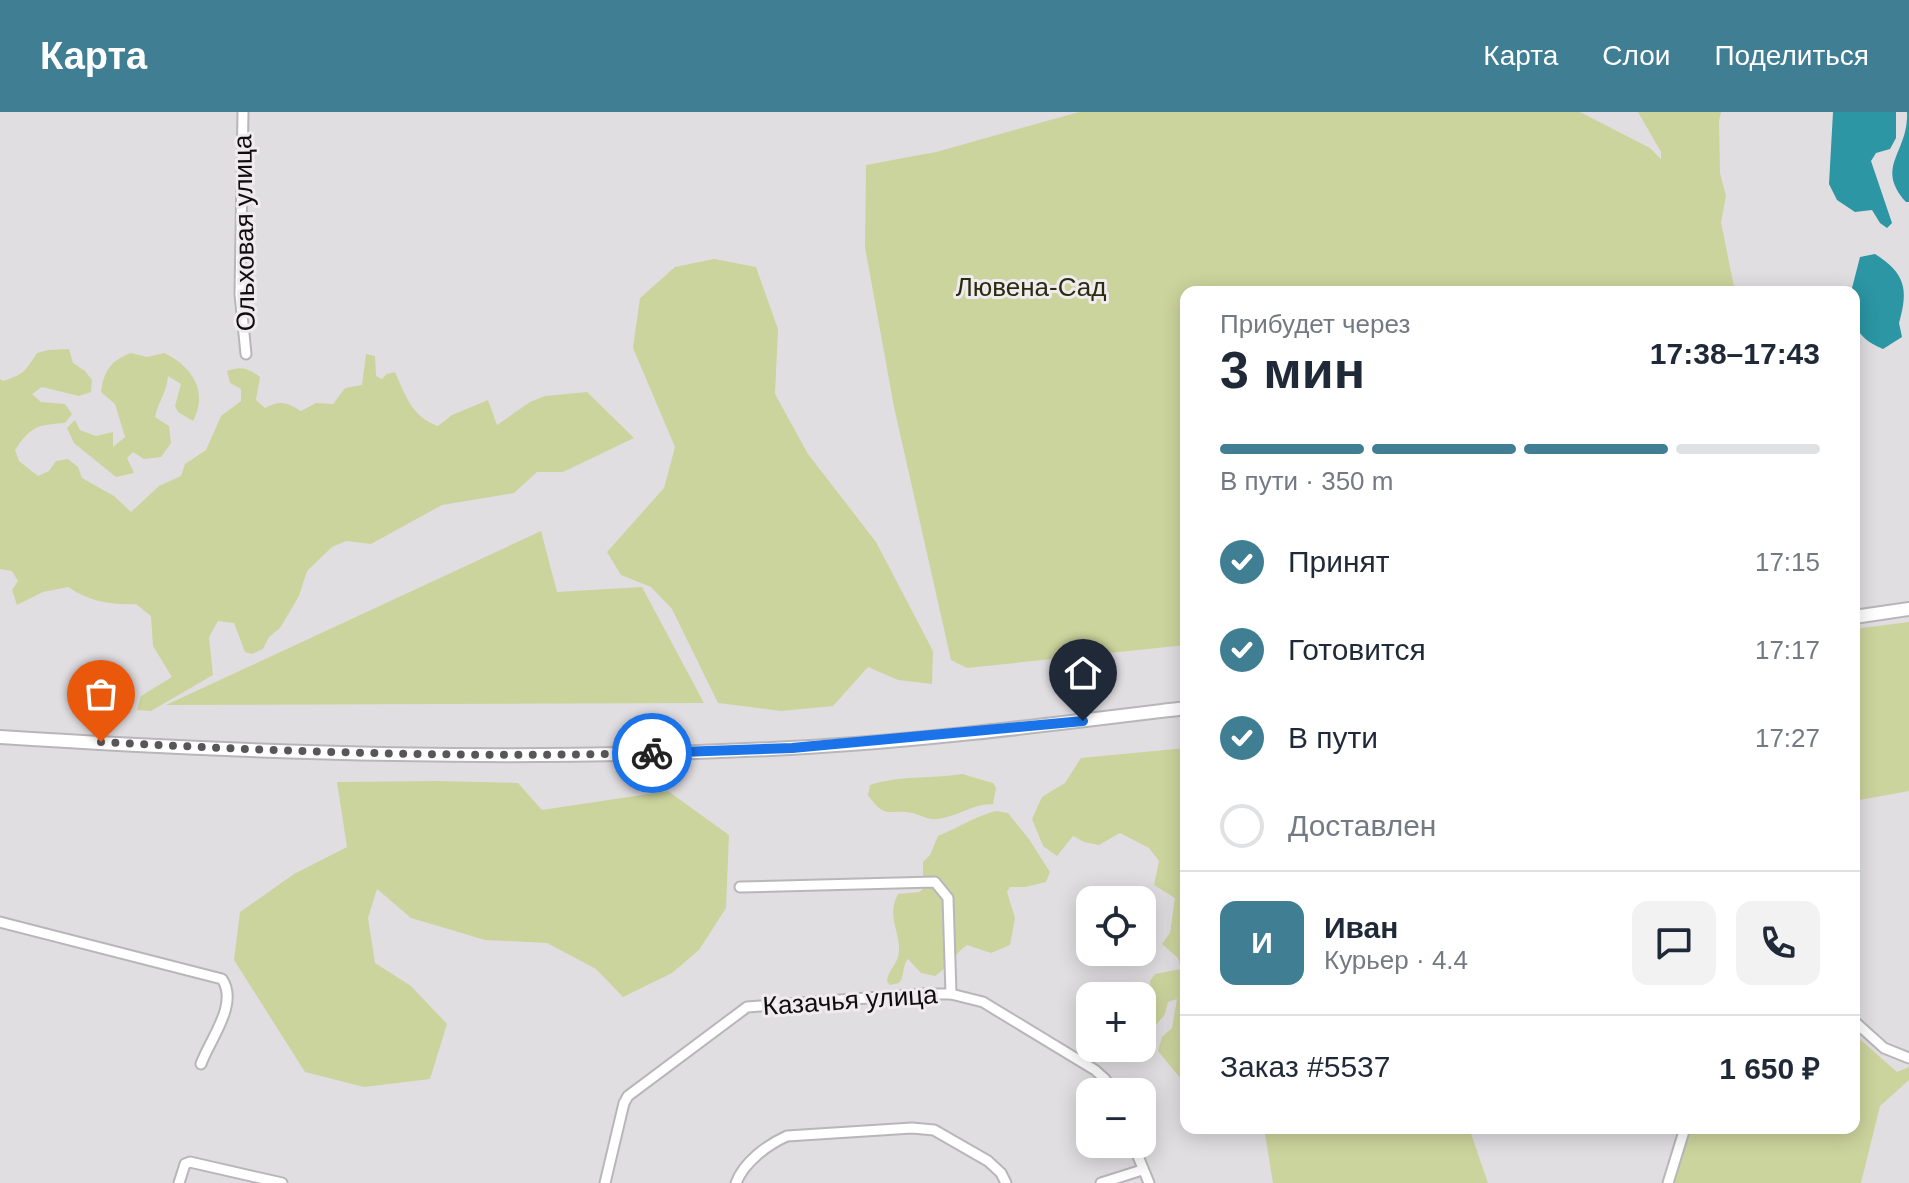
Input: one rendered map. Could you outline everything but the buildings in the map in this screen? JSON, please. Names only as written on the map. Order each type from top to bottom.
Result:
[{"type":"highway","points":[[1860,616],[1909,609]]},
{"type":"highway","points":[[0,737],[292,752],[443,756],[638,754],[792,748],[1043,725],[1180,709]]},
{"type":"street","name":"Ольховая улица","points":[[243,112],[240,294],[246,354]]},
{"type":"street","points":[[740,887],[935,882],[948,898],[951,994]]},
{"type":"street","points":[[0,922],[222,979],[227,987],[228,1000],[201,1064]]},
{"type":"street","name":"Казачья улица","points":[[605,1183],[628,1096],[747,1007],[951,994],[969,997],[996,1009],[1104,1078]]},
{"type":"street","points":[[1860,1026],[1884,1048],[1909,1058]]},
{"type":"street","points":[[736,1183],[746,1167],[771,1143],[787,1136],[912,1128],[934,1130],[951,1138],[988,1161],[1001,1173],[1006,1183]]},
{"type":"street","points":[[1668,1183],[1683,1134]]},
{"type":"street","points":[[1138,1158],[1149,1183]]},
{"type":"street","points":[[179,1183],[185,1164],[190,1162],[282,1183]]},
{"type":"street","points":[[1101,1183],[1142,1170]]},
{"type":"green space","name":"Лювена-Сад","points":[[1079,112],[1580,112],[1650,148],[1661,159],[1661,152],[1638,112],[1721,112],[1720,173],[1726,196],[1721,222],[1734,286],[1180,286],[1180,646],[967,668],[951,660],[894,407],[865,247],[866,165],[936,152]]},
{"type":"green space","points":[[714,259],[756,267],[778,329],[775,394],[808,454],[876,542],[933,651],[932,684],[898,680],[868,667],[833,706],[781,711],[718,703],[672,609],[651,587],[621,575],[607,552],[664,488],[675,447],[633,348],[640,298],[675,267]]},
{"type":"green space","points":[[69,349],[73,363],[92,380],[91,392],[79,396],[42,387],[32,394],[41,402],[65,404],[72,414],[65,423],[41,426],[30,431],[15,450],[19,461],[38,476],[49,471],[56,461],[68,459],[78,467],[82,478],[114,496],[131,512],[159,486],[181,476],[185,464],[206,450],[221,416],[241,401],[241,389],[230,383],[227,371],[240,368],[260,377],[256,400],[265,408],[283,403],[301,411],[316,403],[333,404],[345,388],[362,385],[366,354],[375,356],[376,376],[382,379],[395,372],[416,411],[438,426],[452,415],[488,400],[497,425],[530,402],[545,396],[587,392],[634,438],[563,472],[537,472],[514,493],[442,505],[371,544],[346,541],[332,547],[307,571],[299,596],[263,649],[252,654],[245,652],[234,623],[218,621],[209,637],[213,675],[151,711],[137,710],[141,696],[172,677],[153,646],[151,616],[136,604],[101,602],[68,587],[43,592],[17,605],[12,590],[18,581],[12,571],[0,569],[0,379],[3,381],[20,374],[37,353]]},
{"type":"green space","points":[[131,353],[147,357],[164,353],[174,358],[195,381],[199,400],[193,421],[178,412],[175,406],[181,384],[168,376],[155,417],[169,426],[171,443],[161,457],[144,459],[133,452],[127,458],[134,473],[116,477],[74,443],[67,428],[75,420],[80,430],[96,436],[113,432],[113,447],[125,437],[115,404],[101,392],[109,368]]},
{"type":"green space","points":[[541,531],[557,592],[642,587],[704,703],[166,705]]},
{"type":"green space","points":[[1909,622],[1909,791],[1860,800],[1860,628]]},
{"type":"green space","points":[[1180,749],[1180,965],[1178,958],[1162,944],[1170,933],[1175,898],[1154,885],[1159,861],[1149,848],[1120,833],[1099,845],[1073,836],[1057,856],[1043,846],[1032,819],[1042,797],[1065,783],[1081,758]]},
{"type":"green space","points":[[962,774],[993,783],[996,788],[993,804],[934,819],[912,813],[884,811],[868,795],[870,785],[881,782]]},
{"type":"green space","points":[[337,782],[518,783],[542,810],[668,791],[729,835],[726,908],[699,950],[672,973],[623,997],[596,969],[547,943],[485,940],[411,918],[377,889],[368,918],[375,963],[411,986],[447,1024],[430,1079],[364,1087],[305,1072],[234,960],[240,912],[294,874],[347,847]]},
{"type":"green space","points":[[996,811],[1008,813],[1050,872],[1046,882],[1010,887],[1007,892],[1015,918],[1010,945],[991,953],[967,945],[935,976],[921,973],[908,959],[899,983],[890,985],[888,977],[899,951],[893,917],[898,894],[923,889],[923,862],[930,855],[938,836]]},
{"type":"green space","points":[[1180,969],[1180,1078],[1158,1051],[1162,1037],[1172,1028],[1177,999],[1168,1002],[1165,1014],[1156,1025],[1156,982],[1150,981],[1155,974]]},
{"type":"green space","points":[[1860,1039],[1897,1072],[1909,1067],[1909,1080],[1880,1106],[1861,1183],[1672,1183],[1687,1134],[1860,1134]]},
{"type":"green space","points":[[1265,1134],[1471,1134],[1488,1183],[1273,1183]]},
{"type":"water","points":[[1833,112],[1896,112],[1896,138],[1890,149],[1876,153],[1871,161],[1892,223],[1887,228],[1872,210],[1855,212],[1837,200],[1829,184]]},
{"type":"water","points":[[1907,112],[1909,202],[1906,202],[1893,179]]},
{"type":"water","points":[[1875,254],[1885,261],[1898,275],[1904,291],[1899,323],[1902,337],[1883,349],[1860,333],[1860,286],[1853,286],[1860,257]]},
{"type":"way so far","points":[[101,742],[443,756],[652,753]]},
{"type":"route","points":[[652,753],[792,748],[1083,721]]}]
